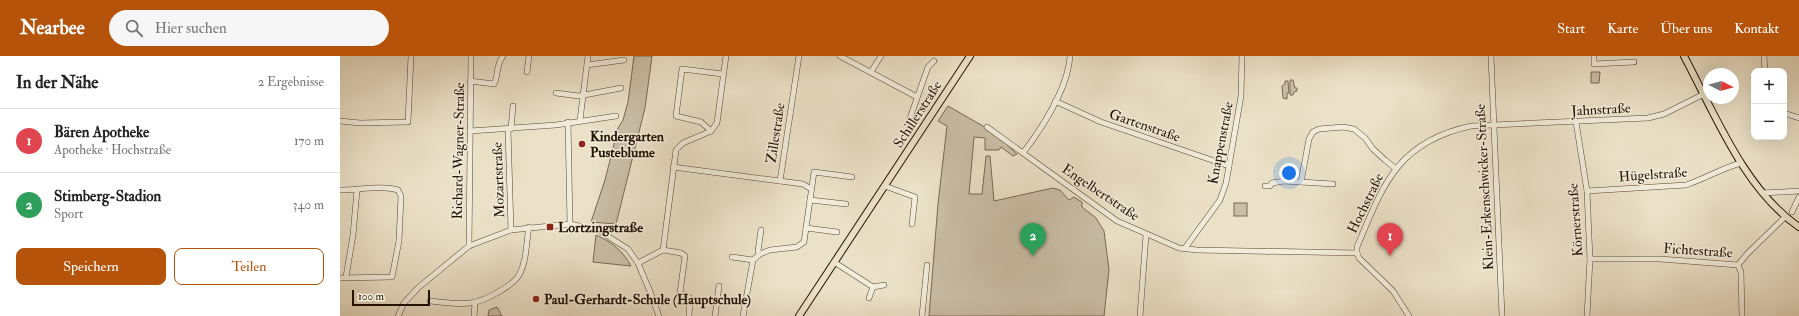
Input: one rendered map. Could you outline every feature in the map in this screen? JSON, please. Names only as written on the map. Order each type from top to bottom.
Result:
[{"type":"main road","name":"Schillerstraße","points":[[799,316],[970,56]]},
{"type":"main road","points":[[1684,56],[1703,92]]},
{"type":"main road","points":[[1709,104],[1740,163],[1784,217],[1799,228]]},
{"type":"street","name":"Richard-Wagner-Straße","points":[[469,246],[471,56]]},
{"type":"street","points":[[470,81],[494,84],[496,81],[498,63],[503,56]]},
{"type":"street","points":[[527,72],[529,56]]},
{"type":"street","points":[[580,120],[587,65],[586,56]]},
{"type":"street","points":[[663,250],[676,150],[683,143],[711,131],[717,123],[726,56]]},
{"type":"street","name":"Zillestraße","points":[[799,56],[780,182],[803,184],[811,189]]},
{"type":"street","points":[[840,56],[917,97]]},
{"type":"street","points":[[871,72],[881,56]]},
{"type":"street","points":[[1023,153],[1055,101],[1064,81],[1070,56]]},
{"type":"street","name":"Knappenstraße","points":[[1185,248],[1220,200],[1226,183],[1241,96],[1242,56]]},
{"type":"street","name":"Klein-Erkenschwicker-Straße","points":[[1491,56],[1502,316]]},
{"type":"street","points":[[1594,56],[1594,64],[1634,62]]},
{"type":"street","points":[[1764,56],[1765,68]]},
{"type":"street","points":[[340,121],[408,122],[411,57]]},
{"type":"street","points":[[587,65],[624,60]]},
{"type":"street","name":"Schillerstraße","points":[[909,121],[928,67],[934,61]]},
{"type":"street","points":[[711,131],[701,122],[676,116],[682,69],[723,74]]},
{"type":"street","points":[[556,93],[579,96],[621,88]]},
{"type":"street","name":"Jahnstraße","points":[[1493,125],[1648,118],[1664,114],[1703,94]]},
{"type":"street","name":"Gartenstraße","points":[[1055,101],[1101,122],[1229,166]]},
{"type":"street","name":"Mozartstraße","points":[[511,230],[510,129],[514,106]]},
{"type":"street","points":[[1787,114],[1799,118]]},
{"type":"street","points":[[470,131],[556,125],[580,120],[616,116]]},
{"type":"street","points":[[568,122],[570,224]]},
{"type":"street","name":"Körnerstraße","points":[[1576,122],[1587,191],[1590,259],[1587,316]]},
{"type":"street","name":"Hochstraße","points":[[1409,316],[1393,291],[1357,253],[1357,248],[1383,187],[1396,169],[1422,144],[1442,133],[1471,126],[1493,125]]},
{"type":"street","name":"Engelbertstraße","points":[[987,127],[1111,217],[1146,235],[1179,248],[1197,250],[1357,253]]},
{"type":"street","points":[[1301,182],[1309,139],[1313,132],[1319,129],[1343,127],[1354,129],[1365,138],[1381,157],[1396,169]]},
{"type":"street","name":"Hügelstraße","points":[[1587,191],[1686,185],[1702,180],[1732,165],[1740,163]]},
{"type":"street","points":[[673,167],[780,182]]},
{"type":"street","points":[[744,316],[749,276],[753,260],[760,254],[770,250],[797,247],[804,242],[814,172],[852,177]]},
{"type":"street","points":[[1265,186],[1270,186],[1272,183],[1284,181],[1333,184]]},
{"type":"street","points":[[885,186],[915,197],[912,224]]},
{"type":"street","points":[[340,190],[388,187],[398,190],[401,196],[398,242],[392,277],[340,278]]},
{"type":"street","points":[[346,277],[353,235],[357,190]]},
{"type":"street","points":[[1764,193],[1799,190]]},
{"type":"street","points":[[1792,212],[1799,198]]},
{"type":"street","points":[[810,200],[846,204]]},
{"type":"street","name":"Fichtestraße","points":[[1590,259],[1660,259],[1738,266],[1746,254],[1784,217]]},
{"type":"street","points":[[398,316],[404,303],[419,287],[469,246],[511,230],[528,227],[570,224],[584,226],[603,233],[628,249],[638,263],[651,294],[658,316]]},
{"type":"street","points":[[430,301],[465,305],[475,304],[509,286],[519,276],[524,261],[528,227]]},
{"type":"street","points":[[806,228],[838,232]]},
{"type":"street","points":[[760,254],[758,251],[761,230]]},
{"type":"street","points":[[1140,316],[1146,235]]},
{"type":"street","points":[[638,263],[663,250],[681,253],[685,256],[680,293],[690,298],[688,316]]},
{"type":"street","points":[[732,257],[753,260]]},
{"type":"street","points":[[834,262],[874,287],[884,285]]},
{"type":"street","points":[[922,316],[927,265]]},
{"type":"street","points":[[1738,266],[1741,272],[1742,316]]},
{"type":"street","points":[[715,316],[719,286]]},
{"type":"street","points":[[869,298],[874,287]]},
{"type":"street","points":[[474,316],[475,304]]},
{"type":"shaded area","points":[[634,56],[652,56],[645,108],[616,224],[591,222],[605,180],[618,128],[623,120],[628,102]]},
{"type":"shaded area","points":[[1591,72],[1600,72],[1599,83],[1591,83]]},
{"type":"shaded area","points":[[1290,80],[1293,80],[1295,88],[1297,88],[1297,91],[1294,92],[1293,95],[1290,95]]},
{"type":"shaded area","points":[[1285,81],[1288,81],[1289,93],[1287,93],[1287,99],[1283,98],[1282,86],[1285,84]]},
{"type":"shaded area","points":[[948,106],[995,133],[1017,154],[1013,156],[1001,147],[999,150],[985,150],[985,138],[974,137],[969,194],[982,194],[986,156],[990,156],[994,201],[1053,188],[1060,190],[1069,200],[1074,197],[1082,202],[1082,207],[1096,218],[1104,231],[1109,270],[1104,316],[929,316],[938,204],[947,126],[938,121]]},
{"type":"shaded area","points":[[1234,203],[1247,203],[1247,216],[1234,216]]},
{"type":"shaded area","points":[[596,235],[616,248],[631,266],[593,262]]},
{"type":"shaded area","points":[[497,307],[502,316],[488,316],[489,310]]},
{"type":"place","name":"Kindergarten Pusteblume","points":[[582,144]]},
{"type":"place","name":"Lortzingstraße","points":[[550,227]]},
{"type":"place","name":"Stimberg-Stadion","points":[[1033,256]]},
{"type":"place","name":"Bären Apotheke","points":[[1390,256]]},
{"type":"place","name":"Paul-Gerhardt-Schule (Hauptschule)","points":[[536,299]]}]
